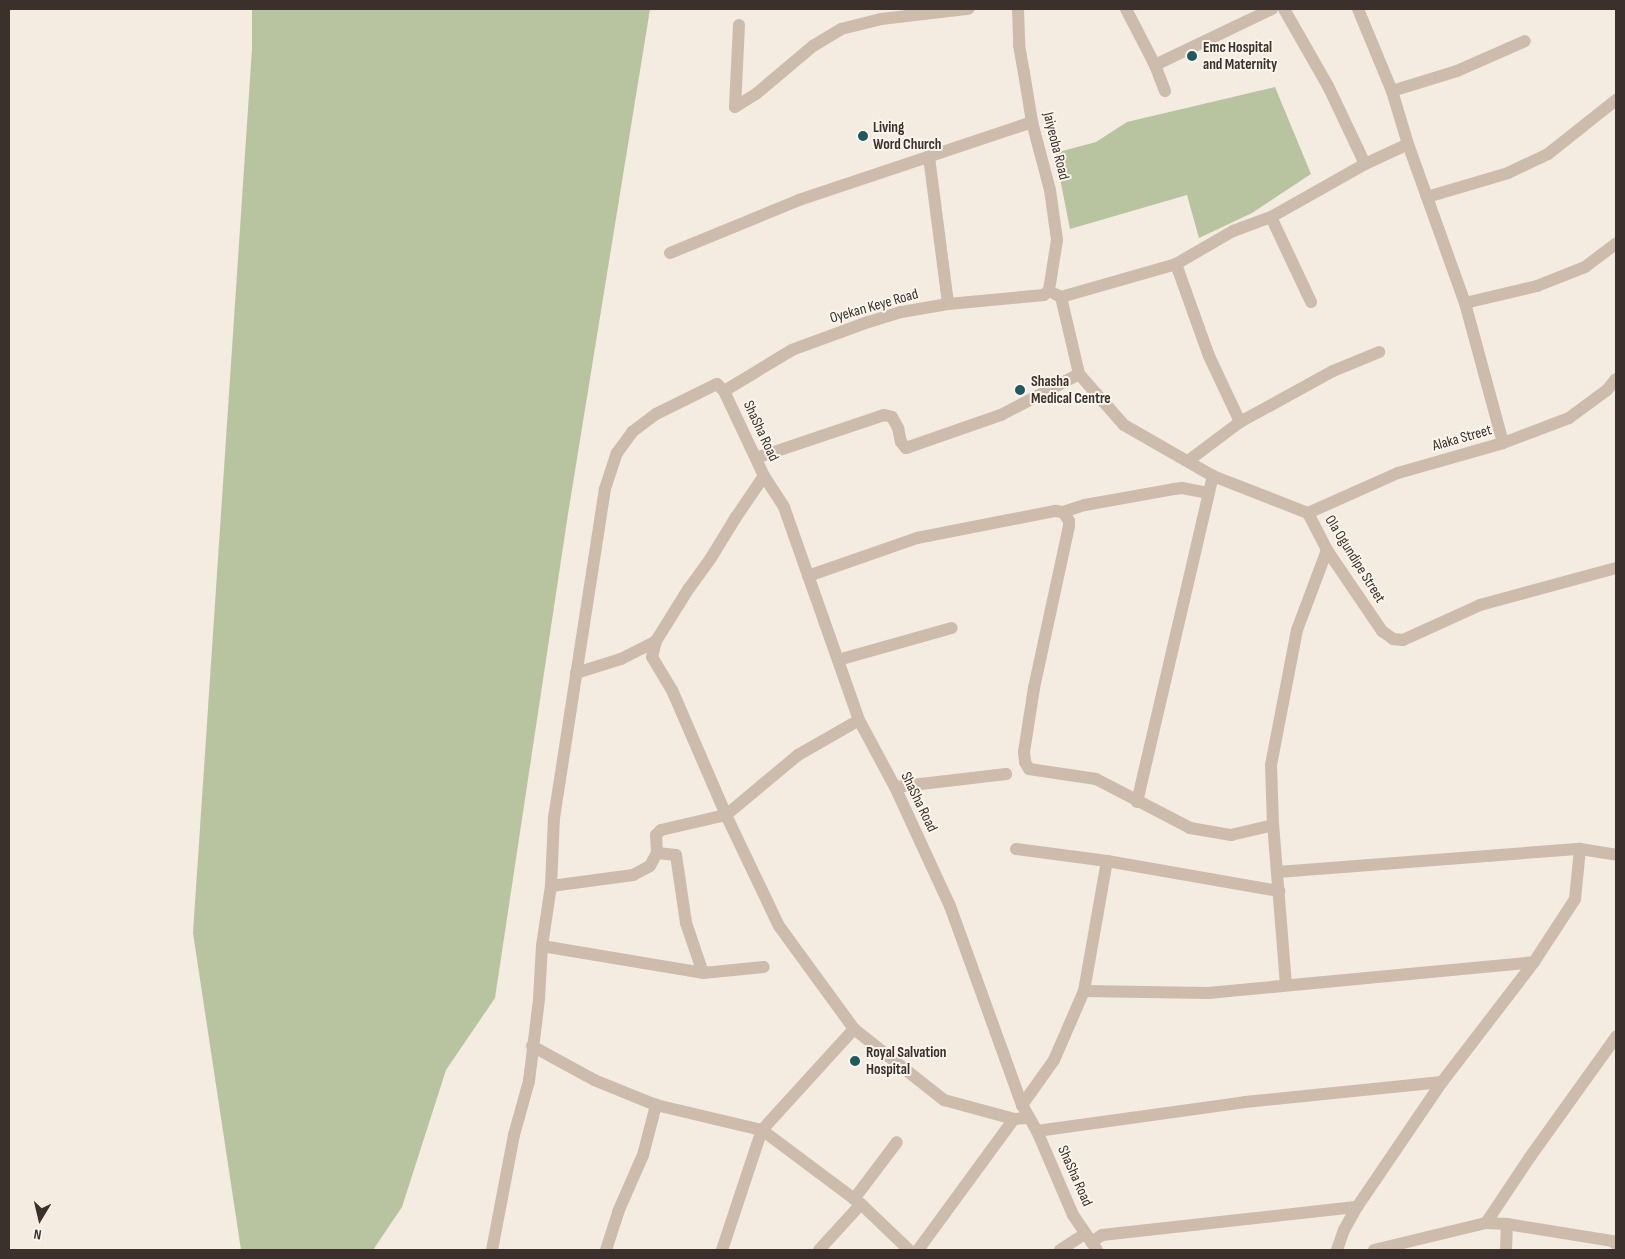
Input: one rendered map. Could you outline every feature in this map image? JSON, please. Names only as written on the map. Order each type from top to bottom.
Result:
[{"type":"street","points":[[739,26],[735,107],[756,94],[812,46],[841,29],[881,19],[968,9]]},
{"type":"street","name":"Jaiyeoba Road","points":[[1018,9],[1019,45],[1032,122],[1050,190],[1057,240],[1050,290]]},
{"type":"street","points":[[1126,9],[1155,65],[1165,91]]},
{"type":"street","points":[[1155,65],[1272,9]]},
{"type":"street","points":[[1284,9],[1328,86],[1365,164]]},
{"type":"street","points":[[1358,9],[1392,91],[1408,144],[1465,303],[1503,442]]},
{"type":"street","points":[[1392,91],[1457,71],[1525,41]]},
{"type":"street","points":[[1427,197],[1508,173],[1548,154],[1616,100]]},
{"type":"street","points":[[670,253],[799,200],[1032,122]]},
{"type":"street","points":[[1050,290],[1061,297],[1176,264],[1233,231],[1271,218],[1365,164],[1408,144]]},
{"type":"street","points":[[929,157],[948,304]]},
{"type":"street","points":[[1271,218],[1311,302]]},
{"type":"street","points":[[1465,303],[1537,286],[1585,267],[1616,244]]},
{"type":"street","points":[[1176,264],[1209,356],[1240,422]]},
{"type":"street","name":"Oyekan Keye Road","points":[[745,376],[792,350],[901,312],[948,304],[1044,295],[1050,290]]},
{"type":"street","name":"Ola Ogundipe Street","points":[[1061,297],[1079,374],[1124,425],[1212,476],[1308,513],[1328,550],[1382,631],[1393,639],[1403,640],[1480,605],[1616,568]]},
{"type":"street","points":[[1188,461],[1240,422],[1333,371],[1378,352]]},
{"type":"street","points":[[756,458],[884,415],[892,417],[898,428],[901,442],[906,448],[1001,415],[1079,374]]},
{"type":"street","name":"ShaSha Road","points":[[745,376],[724,391],[764,476],[784,508],[859,720],[895,787],[950,906],[1022,1105],[1037,1131],[1073,1215],[1091,1242]]},
{"type":"street","name":"Alaka Street","points":[[1308,513],[1398,473],[1503,442],[1569,418],[1607,390],[1616,379]]},
{"type":"street","points":[[492,1250],[514,1135],[529,1081],[542,946],[551,886],[554,818],[606,489],[617,453],[632,432],[656,414],[717,384],[724,391]]},
{"type":"street","points":[[764,476],[711,558],[689,588],[656,642],[652,657],[672,690],[726,815],[779,926],[854,1029],[944,1100],[1014,1119],[1028,1118]]},
{"type":"street","points":[[1137,802],[1212,476]]},
{"type":"street","points":[[808,576],[918,538],[1055,511],[1063,512],[1085,505],[1174,489],[1182,488],[1208,493]]},
{"type":"street","points":[[1063,512],[1069,520],[1069,526],[1034,688],[1024,752],[1025,762],[1029,769],[1096,779],[1190,828],[1231,835],[1273,825]]},
{"type":"street","points":[[1286,985],[1273,825],[1271,765],[1295,640],[1312,588],[1328,550]]},
{"type":"street","points":[[838,660],[952,628]]},
{"type":"street","points":[[576,672],[620,659],[656,642]]},
{"type":"street","points":[[551,886],[633,875],[650,866],[657,853],[656,835],[661,830],[726,815],[798,755],[859,720]]},
{"type":"street","points":[[895,787],[1006,774]]},
{"type":"street","points":[[1016,849],[1107,861],[1279,891]]},
{"type":"street","points":[[1278,872],[1580,849],[1616,855]]},
{"type":"street","points":[[1338,1250],[1344,1230],[1358,1207],[1442,1082],[1534,962],[1575,899],[1580,849]]},
{"type":"street","points":[[657,853],[676,855],[686,923],[703,973]]},
{"type":"street","points":[[1022,1105],[1054,1060],[1084,990],[1107,861]]},
{"type":"street","points":[[542,946],[703,973],[764,967]]},
{"type":"street","points":[[1084,990],[1208,993],[1534,962]]},
{"type":"street","points":[[722,1250],[762,1130],[854,1029]]},
{"type":"street","points":[[1486,1223],[1530,1157],[1616,1037]]},
{"type":"street","points":[[532,1046],[594,1080],[656,1105],[762,1130],[858,1202],[908,1250]]},
{"type":"street","points":[[1037,1131],[1245,1102],[1442,1082]]},
{"type":"street","points":[[606,1250],[618,1212],[643,1154],[656,1105]]},
{"type":"street","points":[[918,1250],[1014,1119]]},
{"type":"street","points":[[819,1250],[858,1202],[897,1142]]},
{"type":"street","points":[[1060,1250],[1091,1242],[1102,1236],[1358,1207]]},
{"type":"street","points":[[1374,1250],[1486,1223],[1615,1239]]},
{"type":"street","points":[[1506,1224],[1506,1250]]},
{"type":"green space","points":[[252,9],[650,9],[568,514],[495,998],[446,1070],[402,1207],[373,1250],[241,1250],[193,933],[252,49]]},
{"type":"green space","points":[[1275,87],[1311,174],[1252,213],[1199,238],[1187,195],[1070,229],[1055,153],[1096,142],[1127,122]]},
{"type":"place","name":"Emc Hospital and Maternity","points":[[1192,56]]},
{"type":"place","name":"Living Word Church","points":[[863,136]]},
{"type":"place","name":"Shasha Medical Centre","points":[[1020,390]]},
{"type":"place","name":"Royal Salvation Hospital","points":[[855,1061]]}]
